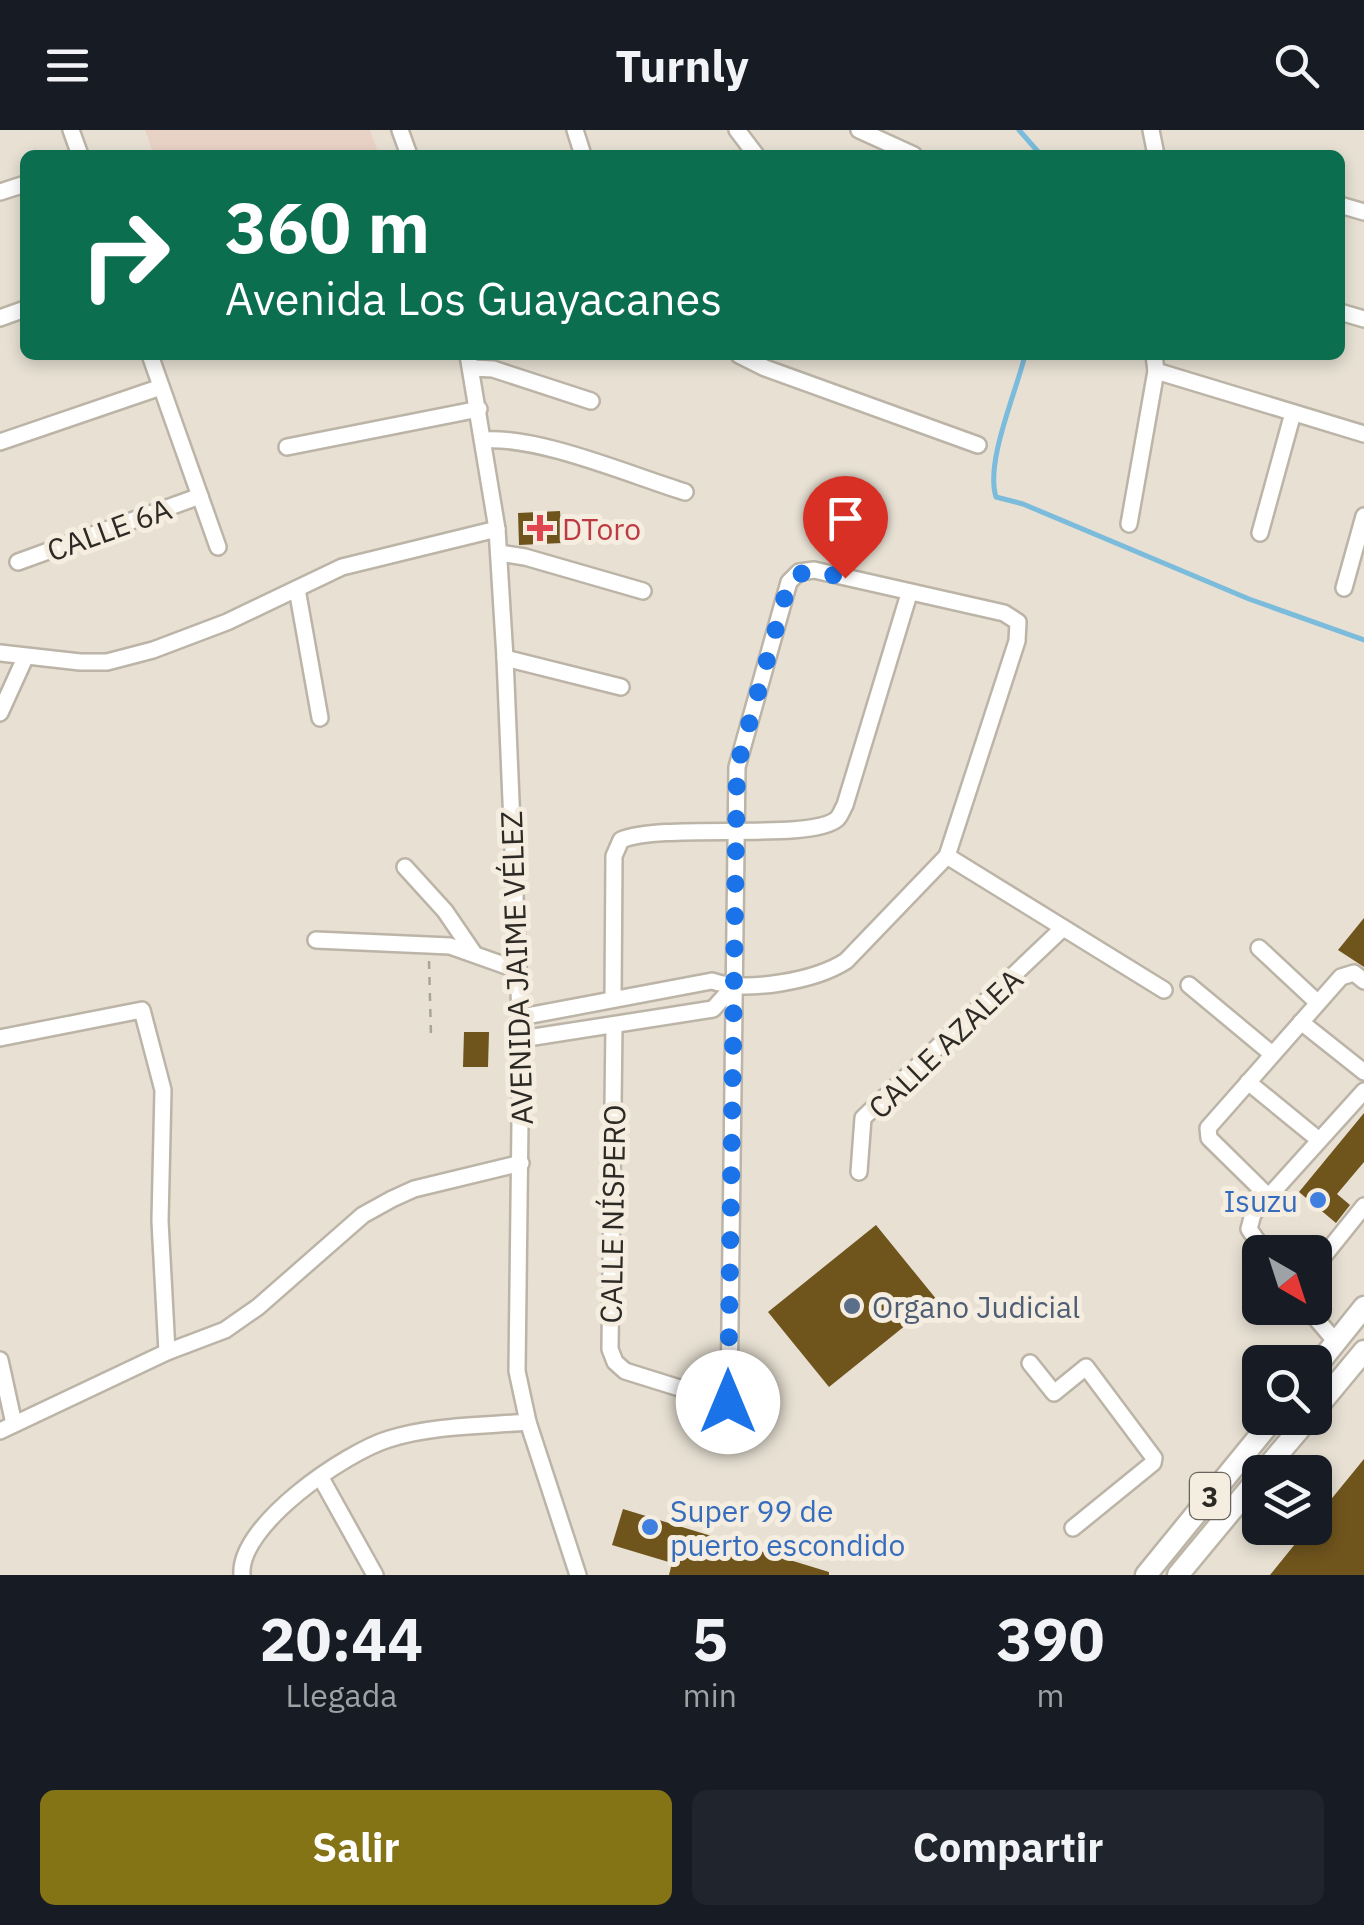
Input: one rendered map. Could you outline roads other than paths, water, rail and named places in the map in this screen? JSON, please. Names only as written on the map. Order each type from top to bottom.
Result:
[{"type":"main road","points":[[1332,1347],[1364,1308]]},
{"type":"main road","points":[[1332,1390],[1364,1352]]},
{"type":"main road","name":"3","points":[[1146,1575],[1260,1435]]},
{"type":"main road","name":"3","points":[[1278,1455],[1295,1435]]},
{"type":"main road","name":"3","points":[[1178,1575],[1242,1498]]},
{"type":"street","points":[[737,130],[752,150]]},
{"type":"street","points":[[859,130],[903,150]]},
{"type":"street","points":[[152,360],[218,548]]},
{"type":"street","points":[[749,360],[978,444]]},
{"type":"street","points":[[469,361],[592,401]]},
{"type":"street","name":"AVENIDA JAIME VÉLEZ","points":[[469,361],[497,529],[505,658],[521,1039],[517,1371],[528,1422],[578,1575]]},
{"type":"street","points":[[1129,524],[1155,363],[1293,414],[1364,434]]},
{"type":"street","points":[[0,442],[162,387]]},
{"type":"street","points":[[287,447],[479,408]]},
{"type":"street","points":[[1260,534],[1293,414]]},
{"type":"street","points":[[484,440],[504,438],[532,445],[685,492]]},
{"type":"street","name":"CALLE 6A","points":[[18,562],[200,496]]},
{"type":"street","points":[[1344,588],[1364,516]]},
{"type":"street","points":[[0,652],[25,658],[107,662],[154,650],[342,567],[497,529]]},
{"type":"street","points":[[498,553],[525,557],[643,592]]},
{"type":"street","points":[[520,1017],[712,982],[732,988],[830,972],[846,962],[947,856],[1017,641],[1018,622],[1004,614],[814,570],[799,572],[789,582],[737,767],[732,988],[728,1402]]},
{"type":"street","points":[[298,589],[320,718]]},
{"type":"street","points":[[613,1000],[614,856],[621,840],[640,833],[736,832],[822,825],[836,819],[845,805],[908,594]]},
{"type":"street","points":[[0,713],[25,658]]},
{"type":"street","points":[[505,658],[621,687]]},
{"type":"street","points":[[947,856],[1164,990]]},
{"type":"street","points":[[405,867],[446,911],[473,952]]},
{"type":"street","name":"CALLE AZALEA","points":[[858,1172],[863,1118],[1063,928]]},
{"type":"street","points":[[316,940],[428,945],[473,952],[518,970]]},
{"type":"street","points":[[1259,948],[1318,1003]]},
{"type":"street","points":[[1268,1196],[1208,1132],[1272,1054],[1346,974],[1354,973],[1364,981]]},
{"type":"street","points":[[1189,986],[1272,1054]]},
{"type":"street","points":[[521,1039],[713,1009],[732,988]]},
{"type":"street","points":[[0,1038],[142,1010],[163,1090],[161,1291],[167,1352]]},
{"type":"street","points":[[1302,1022],[1364,1072]]},
{"type":"street","name":"CALLE NÍSPERO","points":[[614,1025],[610,1349],[614,1362],[625,1370],[766,1415]]},
{"type":"street","points":[[1248,1082],[1319,1140]]},
{"type":"street","points":[[1252,1235],[1249,1222],[1268,1196],[1364,1090]]},
{"type":"street","points":[[0,1360],[7,1428],[244,1318],[322,1248],[392,1199],[414,1189],[521,1163]]},
{"type":"street","points":[[1332,1246],[1364,1206]]},
{"type":"street","points":[[1322,1325],[1336,1342]]},
{"type":"street","points":[[1030,1363],[1054,1392],[1086,1368],[1154,1458],[1153,1464],[1073,1528]]},
{"type":"street","points":[[242,1575],[241,1562],[250,1543],[274,1513],[387,1439],[426,1430],[528,1422]]},
{"type":"street","points":[[322,1478],[375,1575]]},
{"type":"waterway","points":[[1019,130],[1037,150]]},
{"type":"waterway","points":[[1024,360],[998,447],[996,497],[1023,504],[1249,599],[1364,640]]},
{"type":"place","name":"DToro","points":[[540,528]]},
{"type":"place","name":"Isuzu","points":[[1318,1200]]},
{"type":"place","name":"Organo Judicial","points":[[852,1306]]},
{"type":"place","name":"Super 99 de puerto escondido","points":[[650,1527]]}]
